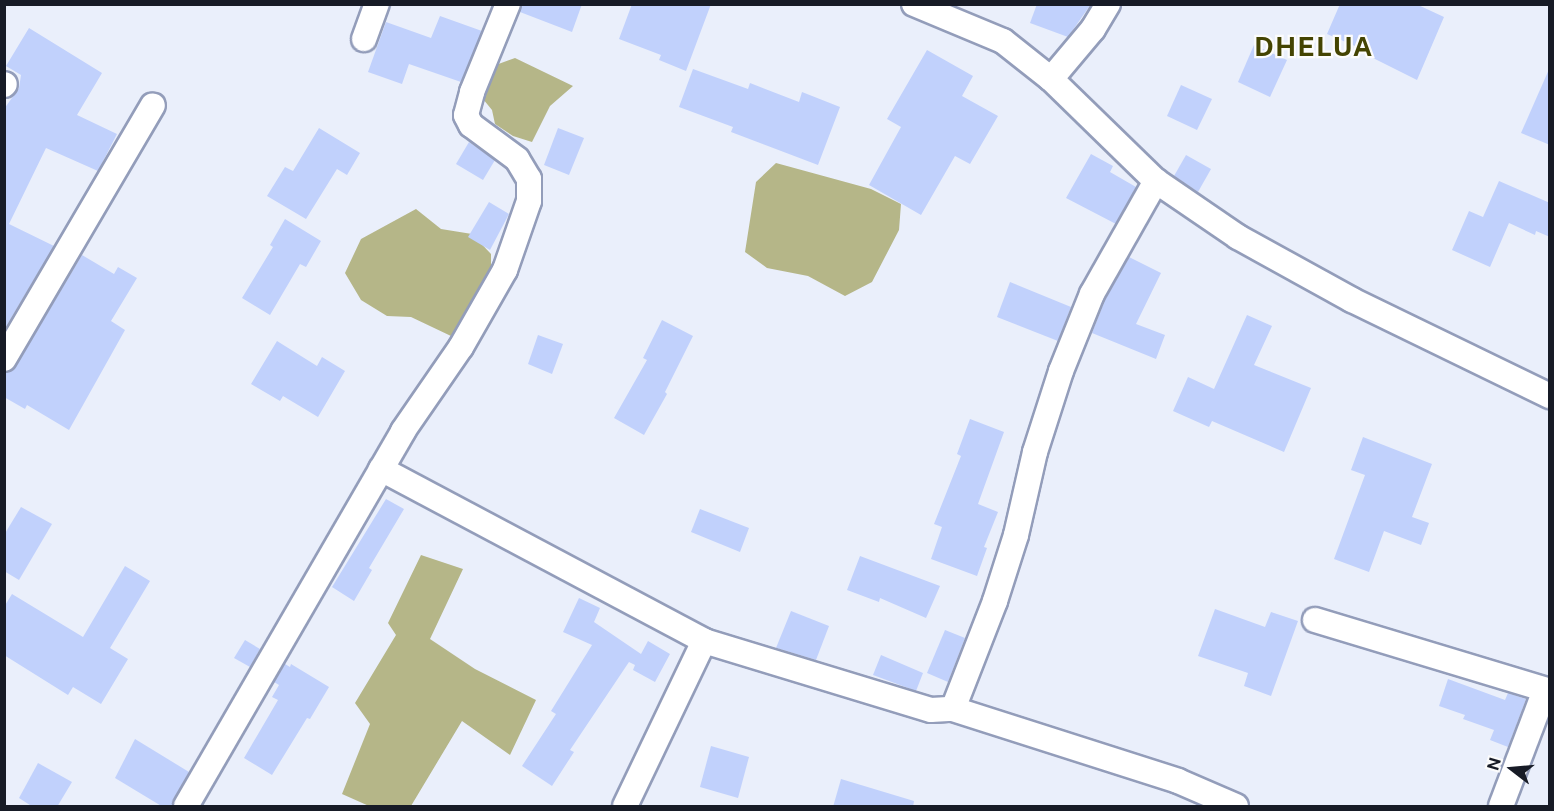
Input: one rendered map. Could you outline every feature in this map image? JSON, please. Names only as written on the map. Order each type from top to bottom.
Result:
[{"type":"street","points":[[364,39],[377,4]]},
{"type":"street","points":[[186,807],[403,431],[460,347],[505,270],[529,201],[529,179],[517,159],[471,125],[466,115],[472,92],[508,4]]},
{"type":"street","points":[[914,4],[1003,41],[1051,79],[1156,181],[1238,237],[1342,294],[1550,396]]},
{"type":"street","points":[[1051,79],[1093,29],[1108,4]]},
{"type":"street","points":[[4,359],[153,105]]},
{"type":"street","points":[[953,709],[995,601],[1016,534],[1035,452],[1060,371],[1092,294],[1156,181]]},
{"type":"street","points":[[381,469],[704,641],[931,710],[953,709],[1178,781],[1222,804]]},
{"type":"street","points":[[1314,620],[1547,690],[1501,807]]},
{"type":"street","points":[[625,807],[704,641]]},
{"type":"shaded area","points":[[515,58],[573,86],[550,106],[532,142],[513,136],[495,124],[492,110],[483,99],[493,66]]},
{"type":"shaded area","points":[[776,163],[871,189],[901,204],[899,230],[872,282],[845,296],[808,276],[767,268],[745,252],[756,182]]},
{"type":"shaded area","points":[[416,209],[441,229],[472,234],[491,254],[491,289],[451,336],[411,317],[387,316],[361,300],[345,273],[361,239]]},
{"type":"shaded area","points":[[421,555],[463,569],[430,639],[475,669],[536,700],[510,755],[462,721],[411,806],[369,806],[342,794],[370,724],[355,703],[396,635],[388,623]]},
{"type":"building","points":[[522,4],[582,4],[572,32],[520,12]]},
{"type":"building","points":[[632,4],[711,4],[686,71],[659,60],[661,55],[619,39]]},
{"type":"building","points":[[1037,4],[1091,4],[1068,37],[1030,23]]},
{"type":"building","points":[[1340,4],[1416,4],[1444,17],[1417,80],[1361,52],[1362,49],[1327,34]]},
{"type":"building","points":[[440,16],[482,31],[461,82],[409,64],[402,84],[368,72],[386,22],[431,38]]},
{"type":"building","points":[[29,28],[102,73],[77,115],[117,134],[98,171],[46,148],[9,224],[54,246],[4,330],[4,109],[19,88],[21,75],[6,66]]},
{"type":"building","points":[[1254,45],[1287,60],[1270,97],[1238,82]]},
{"type":"building","points":[[927,50],[973,76],[962,96],[998,116],[970,164],[955,156],[921,215],[869,185],[901,127],[887,119]]},
{"type":"building","points":[[1550,67],[1550,145],[1521,133]]},
{"type":"building","points":[[693,69],[748,89],[750,83],[799,102],[802,92],[840,107],[818,165],[731,132],[733,127],[679,107]]},
{"type":"building","points":[[1181,85],[1212,99],[1197,130],[1167,116]]},
{"type":"building","points":[[319,128],[360,153],[347,175],[337,169],[306,219],[267,196],[285,167],[293,171]]},
{"type":"building","points":[[558,128],[584,138],[569,175],[544,165]]},
{"type":"building","points":[[469,142],[495,160],[483,180],[456,164]]},
{"type":"building","points":[[1091,154],[1113,166],[1110,172],[1136,187],[1116,224],[1066,198]]},
{"type":"building","points":[[1186,155],[1211,169],[1198,192],[1174,176]]},
{"type":"building","points":[[1499,181],[1550,203],[1550,237],[1536,231],[1535,235],[1509,223],[1490,267],[1452,250],[1469,211],[1483,217]]},
{"type":"building","points":[[489,202],[509,214],[490,250],[468,237]]},
{"type":"building","points":[[285,219],[321,241],[306,267],[300,264],[270,315],[242,298],[273,247],[270,245]]},
{"type":"building","points":[[82,255],[114,274],[118,267],[137,278],[111,321],[125,330],[69,430],[27,405],[25,409],[4,397],[4,373],[16,366]]},
{"type":"building","points":[[1129,257],[1161,273],[1136,324],[1165,335],[1156,359],[1092,333],[1105,300]]},
{"type":"building","points":[[1010,282],[1071,307],[1058,341],[997,317]]},
{"type":"building","points":[[1247,315],[1272,326],[1254,365],[1311,388],[1284,452],[1212,421],[1209,427],[1173,411],[1188,377],[1214,389]]},
{"type":"building","points":[[662,320],[693,336],[665,392],[667,394],[644,435],[614,418],[647,360],[643,358]]},
{"type":"building","points":[[538,335],[563,344],[552,374],[528,364]]},
{"type":"building","points":[[277,341],[317,366],[322,357],[345,371],[318,417],[283,396],[280,401],[251,384]]},
{"type":"building","points":[[970,419],[1004,432],[978,504],[998,512],[984,547],[987,548],[977,576],[931,559],[942,527],[934,524],[961,456],[957,454]]},
{"type":"building","points":[[1363,437],[1432,464],[1412,517],[1429,523],[1421,545],[1384,531],[1369,572],[1334,559],[1365,475],[1351,470]]},
{"type":"building","points":[[386,499],[404,509],[369,568],[372,570],[354,601],[332,587]]},
{"type":"building","points":[[21,507],[52,524],[19,580],[4,571],[4,535]]},
{"type":"building","points":[[700,509],[749,528],[740,552],[691,532]]},
{"type":"building","points":[[860,556],[940,586],[926,618],[880,598],[879,602],[847,590]]},
{"type":"building","points":[[125,566],[150,581],[110,648],[128,659],[101,704],[73,687],[68,695],[4,655],[4,607],[12,594],[83,637]]},
{"type":"building","points":[[579,598],[600,608],[594,622],[641,654],[648,641],[670,654],[655,682],[633,670],[635,665],[629,662],[570,750],[574,752],[552,786],[522,766],[556,714],[551,711],[592,645],[563,632]]},
{"type":"building","points":[[1215,609],[1265,627],[1271,612],[1298,621],[1271,696],[1244,686],[1248,673],[1198,656]]},
{"type":"building","points":[[791,611],[829,626],[816,660],[776,648]]},
{"type":"building","points":[[945,630],[965,638],[948,682],[927,673]]},
{"type":"building","points":[[245,640],[260,649],[250,667],[234,658]]},
{"type":"building","points":[[881,655],[923,673],[916,691],[873,675]]},
{"type":"building","points":[[285,664],[290,667],[291,664],[329,687],[272,775],[244,758],[278,700],[272,697],[279,685],[274,682]]},
{"type":"building","points":[[1448,679],[1505,700],[1508,693],[1526,699],[1508,747],[1490,740],[1494,730],[1463,719],[1465,715],[1439,706]]},
{"type":"building","points":[[135,739],[189,772],[172,807],[163,807],[115,778]]},
{"type":"building","points":[[711,746],[749,757],[738,798],[700,787]]},
{"type":"building","points":[[38,763],[72,782],[57,807],[33,807],[19,798]]},
{"type":"building","points":[[841,779],[914,801],[913,807],[833,807]]},
{"type":"district","name":"DHELUA","points":[[1314,47]]}]
